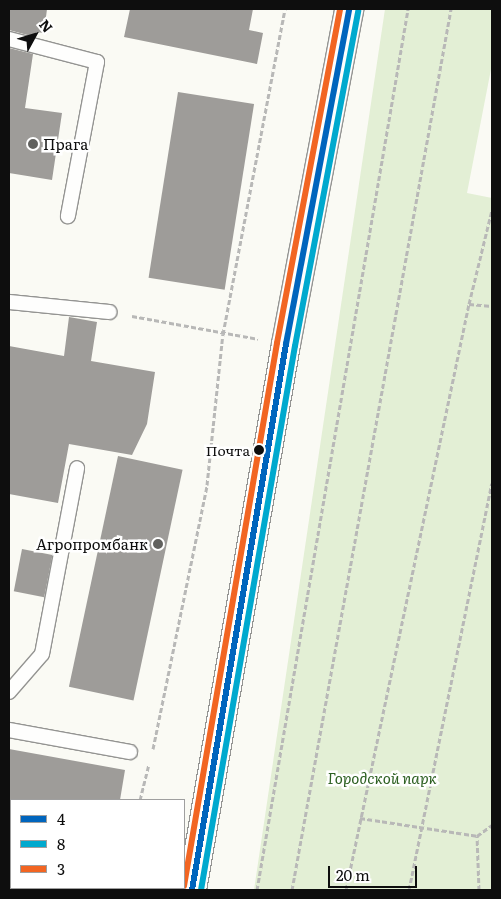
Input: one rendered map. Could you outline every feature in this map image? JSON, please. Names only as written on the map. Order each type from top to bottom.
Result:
[{"type":"street","points":[[192,890],[286,344],[349,9]]},
{"type":"lane","points":[[9,39],[98,62],[68,216]]},
{"type":"lane","points":[[9,302],[110,312]]},
{"type":"lane","points":[[9,692],[42,654],[77,468]]},
{"type":"lane","points":[[9,730],[130,752]]},
{"type":"path","points":[[152,753],[207,485],[223,334],[285,9]]},
{"type":"path","points":[[257,890],[408,9]]},
{"type":"path","points":[[292,890],[450,9]]},
{"type":"path","points":[[346,890],[469,304],[492,210]]},
{"type":"path","points":[[469,304],[492,306]]},
{"type":"path","points":[[110,312],[286,344]]},
{"type":"path","points":[[409,890],[492,483]]},
{"type":"path","points":[[140,799],[150,762]]},
{"type":"path","points":[[360,818],[477,836],[492,825]]},
{"type":"path","points":[[477,836],[479,890]]},
{"type":"green space","name":"Городской парк","points":[[385,9],[492,9],[492,64],[467,193],[492,198],[492,890],[254,890]]},
{"type":"building","points":[[9,9],[47,9],[44,33],[36,32],[35,37],[9,30]]},
{"type":"building","points":[[130,9],[253,9],[249,30],[263,33],[257,64],[124,37]]},
{"type":"building","name":"Прага","points":[[9,48],[33,54],[25,108],[62,113],[52,180],[9,173]]},
{"type":"building","points":[[178,92],[254,104],[225,290],[149,278]]},
{"type":"building","points":[[69,317],[97,322],[91,361],[155,372],[147,424],[132,455],[69,444],[58,503],[9,494],[9,346],[64,356]]},
{"type":"building","points":[[118,456],[183,470],[133,701],[69,687]]},
{"type":"building","points":[[22,549],[52,555],[44,597],[14,591]]},
{"type":"building","points":[[9,749],[125,770],[120,799],[9,800]]},
{"type":"transit line","name":"3","points":[[185,880],[277,343],[340,9]]},
{"type":"transit line","name":"4","points":[[192,890],[286,344],[349,9]]},
{"type":"transit line","name":"8","points":[[201,890],[295,346],[358,11]]},
{"type":"place","name":"Прага","points":[[33,144]]},
{"type":"place","name":"Почта","points":[[259,450]]},
{"type":"place","name":"Агропромбанк","points":[[158,544]]}]
